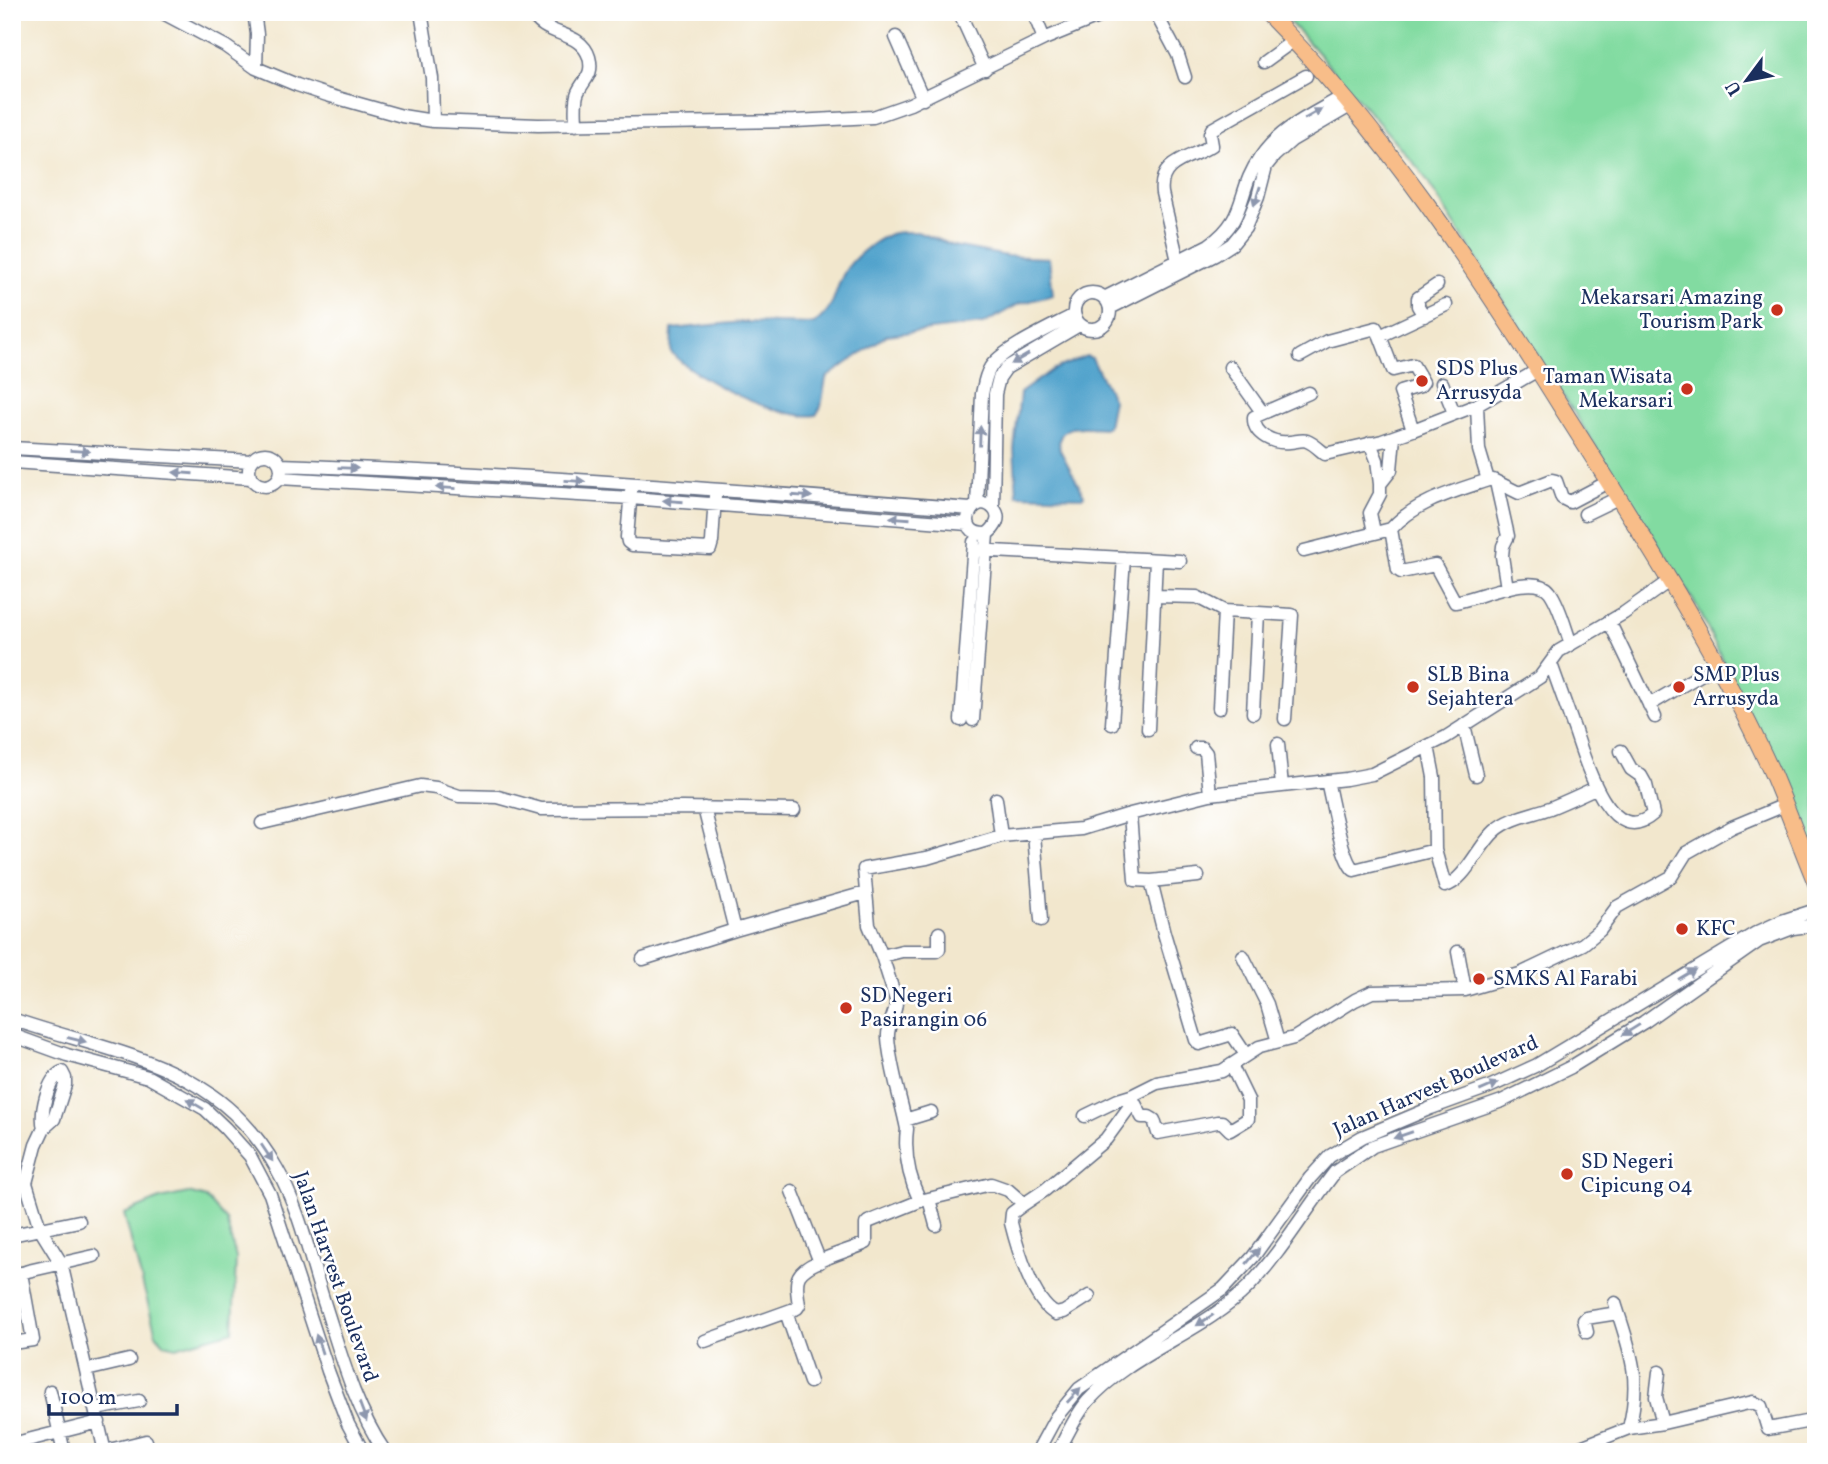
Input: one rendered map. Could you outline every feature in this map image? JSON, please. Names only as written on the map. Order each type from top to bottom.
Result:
[{"type":"main road","points":[[1266,12],[1346,102],[1424,198],[1538,370],[1669,581],[1717,665],[1773,775],[1816,883]]},
{"type":"street","points":[[161,12],[225,46],[256,68],[327,95],[402,116],[433,121],[538,125],[795,121],[873,117],[923,99],[1044,40],[1110,12]]},
{"type":"street","points":[[254,12],[257,34],[256,68]]},
{"type":"street","points":[[421,12],[432,78],[433,121]]},
{"type":"street","points":[[532,12],[540,25],[579,41],[589,58],[589,77],[577,95],[576,125]]},
{"type":"street","points":[[959,12],[985,69]]},
{"type":"street","points":[[1033,12],[1044,40]]},
{"type":"street","points":[[1155,12],[1178,55],[1185,77]]},
{"type":"street","points":[[895,37],[923,99]]},
{"type":"street","points":[[1264,62],[1293,41]]},
{"type":"street","points":[[1178,261],[1162,193],[1164,173],[1175,163],[1212,145],[1212,129],[1306,76]]},
{"type":"street","points":[[1107,303],[1223,234],[1237,216],[1259,159],[1280,133],[1346,102]]},
{"type":"street","points":[[1107,303],[1186,270],[1232,244],[1245,228],[1258,197],[1266,166],[1274,156],[1346,102]]},
{"type":"street","points":[[1424,316],[1418,306],[1418,298],[1437,285]]},
{"type":"street","points":[[1094,293],[1107,303],[1109,317],[1100,327],[1087,329],[1076,320],[1074,304],[1082,295],[1094,293]]},
{"type":"street","points":[[1380,336],[1446,305]]},
{"type":"street","points":[[967,720],[980,550],[977,530],[968,516],[974,507],[985,377],[991,365],[1002,355],[1076,320]]},
{"type":"street","points":[[993,508],[995,394],[999,379],[1006,368],[1076,320]]},
{"type":"street","points":[[1300,355],[1338,336],[1377,328],[1393,370],[1413,365],[1423,382],[1400,392],[1413,430]]},
{"type":"street","points":[[1230,367],[1262,412]]},
{"type":"street","points":[[1309,393],[1254,417],[1260,432],[1271,440],[1288,443],[1307,441],[1325,454],[1394,437],[1477,405],[1538,370]]},
{"type":"street","points":[[1442,383],[1454,414]]},
{"type":"street","points":[[1477,405],[1479,450],[1492,481],[1508,536],[1502,556],[1507,588]]},
{"type":"street","points":[[1380,484],[1391,470],[1394,437]]},
{"type":"street","points":[[1370,443],[1377,460],[1380,484],[1380,494],[1370,513],[1374,532]]},
{"type":"street","points":[[12,448],[252,461]]},
{"type":"street","points":[[259,456],[275,458],[279,472],[273,484],[256,484],[249,469],[252,461],[259,456]]},
{"type":"street","points":[[12,462],[251,478]]},
{"type":"street","points":[[367,468],[974,507],[986,504],[993,508],[997,523],[994,529],[977,530],[715,504],[279,472],[367,468]]},
{"type":"street","points":[[1304,551],[1391,529],[1430,501],[1492,481],[1519,493],[1552,480],[1556,481],[1562,498],[1570,502],[1608,482]]},
{"type":"street","points":[[631,484],[627,537],[632,545],[710,549],[716,489]]},
{"type":"street","points":[[1586,514],[1618,498]]},
{"type":"street","points":[[1391,529],[1398,570],[1401,572],[1435,565],[1455,602],[1507,588],[1541,585],[1548,590],[1571,644]]},
{"type":"street","points":[[980,550],[1180,561]]},
{"type":"street","points":[[1112,724],[1124,558]]},
{"type":"street","points":[[1148,729],[1156,560]]},
{"type":"street","points":[[936,1225],[908,1163],[905,1120],[888,1034],[896,1000],[869,925],[865,892],[866,868],[927,858],[1001,836],[1082,829],[1210,794],[1372,774],[1428,746],[1540,677],[1559,652],[1669,581]]},
{"type":"street","points":[[1154,596],[1197,597],[1224,611],[1292,615],[1285,719]]},
{"type":"street","points":[[1219,708],[1224,611]]},
{"type":"street","points":[[1253,713],[1258,613]]},
{"type":"street","points":[[1609,621],[1655,718]]},
{"type":"street","points":[[1551,664],[1595,788],[1614,813],[1634,823],[1652,817],[1642,776],[1631,769],[1621,751]]},
{"type":"street","points":[[1649,705],[1717,665]]},
{"type":"street","points":[[1464,725],[1476,775]]},
{"type":"street","points":[[1278,744],[1282,786]]},
{"type":"street","points":[[1428,746],[1434,777],[1435,850],[1443,884],[1447,886],[1455,882],[1484,841],[1498,828],[1511,820],[1548,809],[1595,788]]},
{"type":"street","points":[[1196,748],[1202,748],[1206,753],[1210,794]]},
{"type":"street","points":[[1327,781],[1345,854],[1354,870],[1435,850]]},
{"type":"street","points":[[262,823],[420,786],[459,796],[498,797],[541,809],[794,810]]},
{"type":"street","points":[[996,799],[1001,836]]},
{"type":"street","points":[[1090,1296],[1056,1314],[1048,1310],[1038,1297],[1011,1223],[1012,1213],[1045,1190],[1106,1139],[1132,1099],[1157,1083],[1219,1072],[1259,1047],[1294,1038],[1372,992],[1465,990],[1520,974],[1576,949],[1600,930],[1617,907],[1671,877],[1686,853],[1721,833],[1785,806]]},
{"type":"street","points":[[704,808],[735,930]]},
{"type":"street","points":[[1130,814],[1134,878],[1137,881],[1198,876]]},
{"type":"street","points":[[1034,834],[1041,920]]},
{"type":"street","points":[[1152,881],[1164,933],[1197,1042],[1209,1042],[1232,1034],[1246,1055]]},
{"type":"street","points":[[643,959],[865,892]]},
{"type":"street","name":"Jalan Harvest Boulevard","points":[[1037,1452],[1056,1417],[1080,1388],[1223,1289],[1253,1257],[1310,1178],[1330,1156],[1362,1137],[1489,1087],[1536,1065],[1756,933],[1816,910]]},
{"type":"street","name":"Jalan Harvest Boulevard","points":[[1058,1452],[1089,1400],[1125,1368],[1206,1320],[1248,1287],[1329,1179],[1347,1162],[1373,1146],[1502,1101],[1544,1081],[1651,1017],[1759,941],[1793,928],[1816,925]]},
{"type":"street","points":[[882,956],[902,951],[936,951],[939,949],[939,933]]},
{"type":"street","points":[[1458,952],[1465,990]]},
{"type":"street","points":[[1243,956],[1267,1004],[1278,1041]]},
{"type":"street","points":[[1642,1003],[1651,1017]]},
{"type":"street","name":"Jalan Harvest Boulevard","points":[[12,1019],[154,1063],[181,1074],[220,1100],[254,1134],[278,1169],[291,1200],[346,1368],[369,1429],[385,1452]]},
{"type":"street","name":"Jalan Harvest Boulevard","points":[[12,1035],[67,1055],[148,1077],[205,1110],[250,1156],[270,1194],[332,1382],[348,1424],[363,1452]]},
{"type":"street","points":[[67,1055],[62,1072],[56,1075],[52,1084],[43,1116],[44,1128],[36,1145],[26,1183],[40,1229],[61,1263],[105,1451],[146,1441]]},
{"type":"street","points":[[148,1077],[154,1063]]},
{"type":"street","points":[[1132,1099],[1142,1117],[1149,1116],[1154,1120],[1158,1133],[1217,1122],[1222,1122],[1230,1129],[1248,1119],[1248,1100],[1231,1065]]},
{"type":"street","points":[[1085,1116],[1118,1100],[1132,1099]]},
{"type":"street","points":[[905,1120],[931,1112]]},
{"type":"street","points":[[705,1341],[799,1306],[799,1276],[820,1262],[866,1243],[868,1222],[925,1200],[995,1185],[1008,1190],[1024,1204]]},
{"type":"street","points":[[792,1191],[820,1262]]},
{"type":"street","points":[[12,1235],[79,1221]]},
{"type":"street","points":[[12,1343],[33,1340],[17,1275],[93,1256]]},
{"type":"street","points":[[1587,1332],[1584,1320],[1586,1318],[1617,1308],[1637,1385],[1629,1428]]},
{"type":"street","points":[[786,1312],[810,1382]]},
{"type":"street","points":[[86,1370],[129,1360]]},
{"type":"street","points":[[1659,1371],[1656,1397],[1663,1423]]},
{"type":"street","points":[[50,1391],[64,1452]]},
{"type":"street","points":[[19,1446],[139,1401]]},
{"type":"street","points":[[1568,1452],[1629,1428],[1754,1402],[1761,1406],[1768,1429],[1816,1420]]},
{"type":"green space","name":"Taman Wisata Mekarsari","points":[[1279,12],[1816,12],[1816,865],[1698,608],[1420,170]]},
{"type":"green space","points":[[188,1193],[206,1198],[226,1220],[236,1258],[233,1331],[176,1347],[165,1344],[156,1334],[124,1214],[160,1199]]},
{"type":"water","points":[[917,232],[954,246],[1007,256],[1049,258],[1053,295],[1019,304],[983,324],[887,335],[826,378],[821,407],[816,415],[782,411],[739,396],[698,374],[671,352],[672,329],[742,322],[814,324],[831,305],[844,273],[858,256],[890,234]]},
{"type":"water","points":[[1086,356],[1092,358],[1113,400],[1108,426],[1066,430],[1059,441],[1060,450],[1084,495],[1017,495],[1014,450],[1020,393],[1052,370]]},
{"type":"place","name":"Mekarsari Amazing Tourism Park","points":[[1777,310]]},
{"type":"place","name":"SDS Plus Arrusyda","points":[[1422,381]]},
{"type":"place","name":"Taman Wisata Mekarsari","points":[[1687,389]]},
{"type":"place","name":"SLB Bina Sejahtera","points":[[1413,687]]},
{"type":"place","name":"SMP Plus Arrusyda","points":[[1679,687]]},
{"type":"place","name":"KFC","points":[[1682,929]]},
{"type":"place","name":"SMKS Al Farabi","points":[[1479,979]]},
{"type":"place","name":"SD Negeri Pasirangin 06","points":[[846,1008]]},
{"type":"place","name":"SD Negeri Cipicung 04","points":[[1567,1174]]}]
